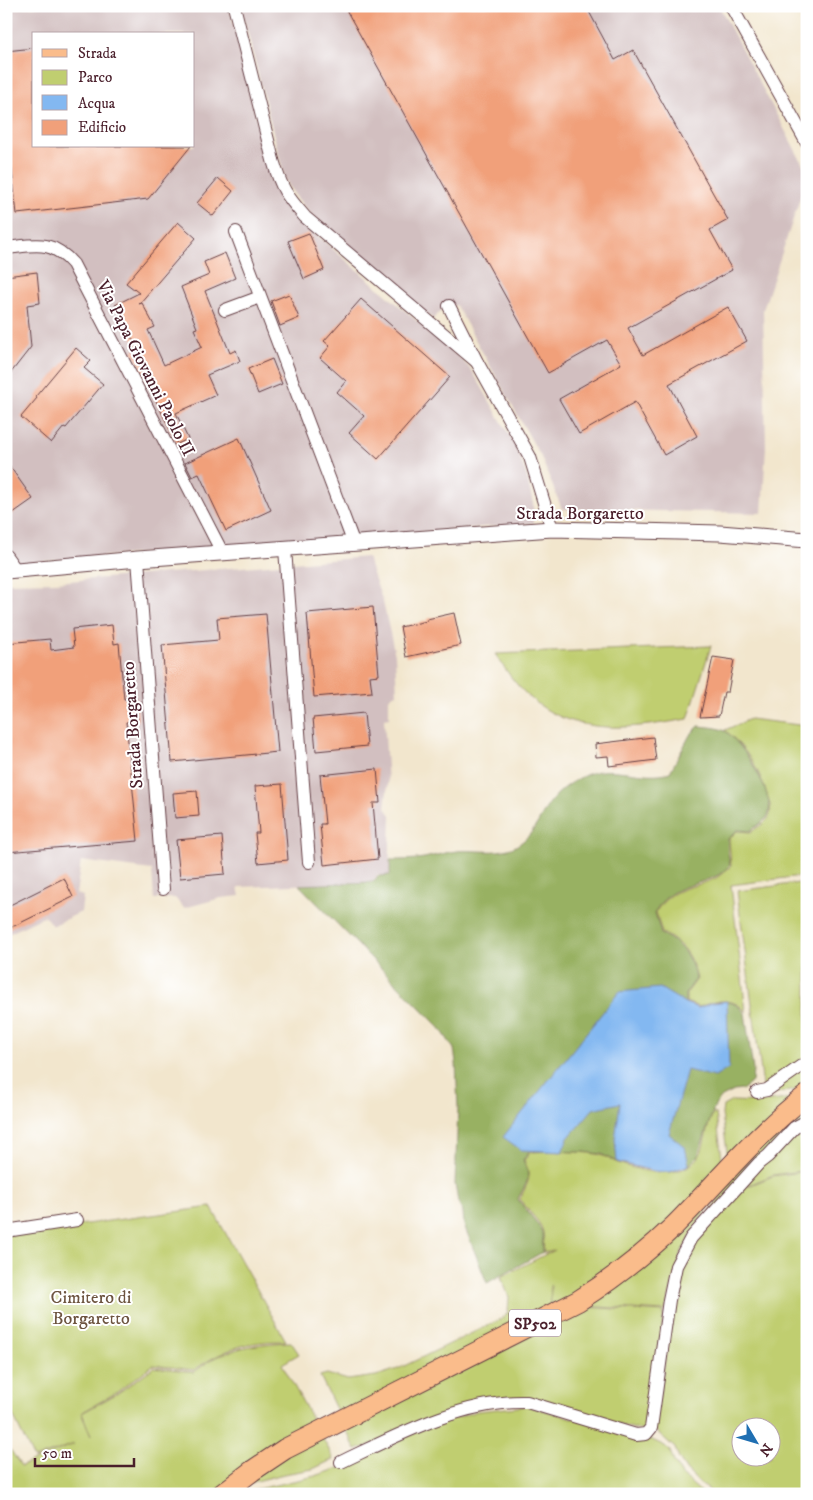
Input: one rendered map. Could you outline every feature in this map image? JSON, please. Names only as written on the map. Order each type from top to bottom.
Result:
[{"type":"main road","name":"SP502","points":[[222,1494],[285,1449],[578,1301],[601,1286],[651,1247],[749,1147],[807,1095]]},
{"type":"street","points":[[234,6],[273,160],[280,184],[289,199],[316,226],[477,362]]},
{"type":"street","points":[[731,6],[807,143]]},
{"type":"street","points":[[236,232],[354,544]]},
{"type":"street","name":"Via Papa Giovanni Paolo II","points":[[6,248],[34,245],[46,246],[64,254],[73,264],[222,554]]},
{"type":"street","points":[[225,310],[260,297]]},
{"type":"street","points":[[450,306],[477,362],[530,457],[552,529]]},
{"type":"street","name":"Strada Borgaretto","points":[[6,556],[11,571],[552,529],[720,533],[807,540]]},
{"type":"street","points":[[285,549],[309,862]]},
{"type":"street","name":"Strada Borgaretto","points":[[138,560],[163,888]]},
{"type":"street","points":[[757,1092],[768,1090],[807,1062]]},
{"type":"street","points":[[341,1462],[424,1424],[476,1407],[509,1401],[527,1402],[636,1435],[646,1434],[651,1428],[669,1300],[676,1266],[691,1238],[714,1211],[794,1128],[807,1121]]},
{"type":"street","points":[[6,1231],[77,1220]]},
{"type":"shaded area","points":[[39,6],[229,6],[273,185],[284,204],[298,219],[460,358],[473,372],[515,445],[526,474],[533,503],[534,523],[16,563],[6,549],[6,9]]},
{"type":"shaded area","points":[[241,6],[719,6],[807,172],[807,177],[763,310],[766,447],[762,513],[562,509],[541,457],[456,305],[443,309],[433,319],[310,213],[294,194],[285,179]]},
{"type":"shaded area","points":[[367,557],[383,602],[395,655],[397,694],[392,695],[389,699],[389,718],[384,719],[388,783],[385,807],[391,815],[389,875],[378,875],[371,882],[238,887],[240,896],[221,898],[184,908],[175,898],[154,899],[152,870],[81,861],[76,894],[83,896],[81,912],[52,926],[45,916],[6,935],[6,583],[56,582]]},
{"type":"green space","points":[[711,646],[688,719],[640,726],[617,727],[595,726],[574,722],[553,713],[534,700],[515,682],[495,654]]},
{"type":"green space","points":[[750,719],[807,726],[807,881],[803,882],[801,876],[731,885],[746,1012],[736,1003],[724,1001],[699,1007],[686,1002],[686,994],[697,979],[695,971],[689,957],[681,946],[662,933],[656,912],[668,897],[683,889],[716,878],[724,872],[731,866],[729,839],[737,831],[751,832],[768,819],[770,815],[771,810],[765,788],[757,770],[740,745],[725,730]]},
{"type":"green space","points":[[699,726],[725,731],[740,746],[763,783],[769,807],[768,816],[750,831],[737,830],[728,839],[730,865],[722,872],[674,892],[661,903],[655,912],[661,934],[680,946],[688,957],[694,971],[696,979],[685,994],[685,1003],[698,1008],[711,1003],[729,1002],[735,1004],[745,1013],[753,1070],[752,1082],[742,1090],[734,1091],[722,1097],[716,1104],[711,1116],[698,1156],[689,1165],[670,1172],[639,1168],[617,1162],[601,1154],[530,1151],[523,1160],[528,1176],[518,1199],[542,1232],[543,1252],[487,1283],[464,1225],[463,1212],[458,1202],[455,1184],[458,1108],[454,1049],[440,1028],[299,885],[372,882],[379,876],[390,875],[390,860],[420,859],[457,851],[500,851],[516,846],[535,828],[549,804],[557,795],[583,776],[598,771],[650,774],[670,772],[690,735]]},
{"type":"green space","points":[[807,882],[807,1089],[764,1094],[737,891]]},
{"type":"green space","points":[[807,1097],[807,1170],[773,1175],[751,1184],[728,1183],[730,1174],[722,1114],[723,1106],[732,1101],[761,1102]]},
{"type":"green space","points":[[713,1114],[716,1114],[724,1173],[722,1181],[682,1251],[665,1311],[550,1304],[664,1312],[647,1426],[644,1431],[509,1397],[356,1450],[320,1376],[327,1374],[348,1380],[376,1376],[398,1369],[501,1319],[508,1313],[509,1297],[501,1277],[554,1250],[544,1253],[542,1228],[520,1199],[529,1176],[524,1160],[531,1152],[594,1154],[638,1169],[660,1172],[681,1170],[698,1158]]},
{"type":"green space","points":[[807,1171],[807,1494],[716,1494],[705,1488],[687,1471],[679,1459],[675,1448],[654,1429],[680,1267],[727,1184],[751,1185],[773,1176]]},
{"type":"green space","name":"Cimitero di Borgaretto","points":[[211,1207],[286,1341],[260,1342],[237,1347],[216,1356],[194,1370],[153,1365],[117,1392],[81,1413],[91,1436],[82,1413],[118,1393],[154,1367],[194,1372],[214,1358],[232,1351],[262,1344],[291,1342],[299,1354],[282,1364],[334,1459],[313,1469],[284,1474],[206,1494],[6,1494],[6,1443],[21,1466],[74,1444],[34,1459],[6,1401],[6,1235]]},
{"type":"green space","points":[[527,1406],[648,1438],[665,1446],[670,1451],[682,1475],[703,1494],[236,1494],[315,1476],[343,1467],[425,1428],[477,1411]]},
{"type":"water","points":[[660,988],[685,1003],[698,1008],[712,1003],[727,1001],[729,1068],[715,1077],[687,1070],[669,1134],[685,1147],[689,1165],[670,1172],[653,1171],[617,1162],[615,1139],[620,1103],[593,1109],[568,1138],[562,1152],[521,1150],[503,1137],[619,992]]},
{"type":"building","points":[[344,6],[586,6],[615,60],[633,50],[728,220],[710,230],[732,270],[628,328],[643,355],[728,307],[747,341],[669,384],[697,436],[664,455],[635,402],[579,434],[559,399],[621,364],[607,340],[548,373]]},
{"type":"building","points":[[32,48],[32,148],[189,148],[148,199],[17,214],[6,120],[6,51]]},
{"type":"building","points":[[218,178],[233,191],[213,216],[197,203]]},
{"type":"building","points":[[178,222],[196,238],[139,304],[142,303],[155,327],[148,330],[164,365],[202,347],[194,329],[197,328],[181,287],[209,275],[204,262],[225,253],[235,278],[205,291],[230,353],[236,350],[240,361],[207,375],[216,395],[176,413],[188,439],[177,444],[132,351],[137,348],[115,305],[139,293],[126,283]]},
{"type":"building","points":[[309,233],[324,270],[304,279],[288,241]]},
{"type":"building","points":[[37,272],[40,303],[27,305],[31,347],[6,379],[6,276]]},
{"type":"building","points":[[289,294],[299,318],[280,326],[271,301]]},
{"type":"building","points":[[361,299],[450,377],[378,459],[349,433],[364,416],[337,392],[346,381],[320,358],[330,346],[324,341]]},
{"type":"building","points":[[76,348],[91,361],[84,368],[103,384],[51,443],[21,417]]},
{"type":"building","points":[[272,359],[282,384],[258,394],[248,369]]},
{"type":"building","points":[[239,438],[271,510],[226,531],[199,474],[192,477],[185,463]]},
{"type":"building","points":[[6,461],[33,499],[6,518]]},
{"type":"building","points":[[373,607],[379,675],[370,676],[372,692],[314,697],[307,613]]},
{"type":"building","points":[[454,613],[461,645],[406,657],[400,627]]},
{"type":"building","points":[[266,614],[278,752],[172,762],[162,645],[219,640],[217,618]]},
{"type":"building","points":[[112,625],[114,644],[119,643],[124,699],[136,698],[138,721],[126,722],[138,841],[6,852],[6,643],[50,639],[51,650],[74,647],[72,629]]},
{"type":"building","points":[[713,657],[734,660],[728,692],[724,692],[719,716],[700,717]]},
{"type":"building","points":[[364,713],[367,746],[316,751],[313,718]]},
{"type":"building","points":[[653,737],[656,760],[609,766],[608,756],[596,757],[595,744]]},
{"type":"building","points":[[377,769],[380,803],[373,803],[378,859],[324,865],[320,824],[325,824],[320,775]]},
{"type":"building","points":[[282,784],[288,860],[258,863],[255,833],[259,833],[255,786]]},
{"type":"building","points":[[197,791],[199,816],[175,818],[173,793]]},
{"type":"building","points":[[222,836],[225,874],[180,878],[176,840]]},
{"type":"building","points":[[64,878],[73,897],[6,930],[6,907]]}]
